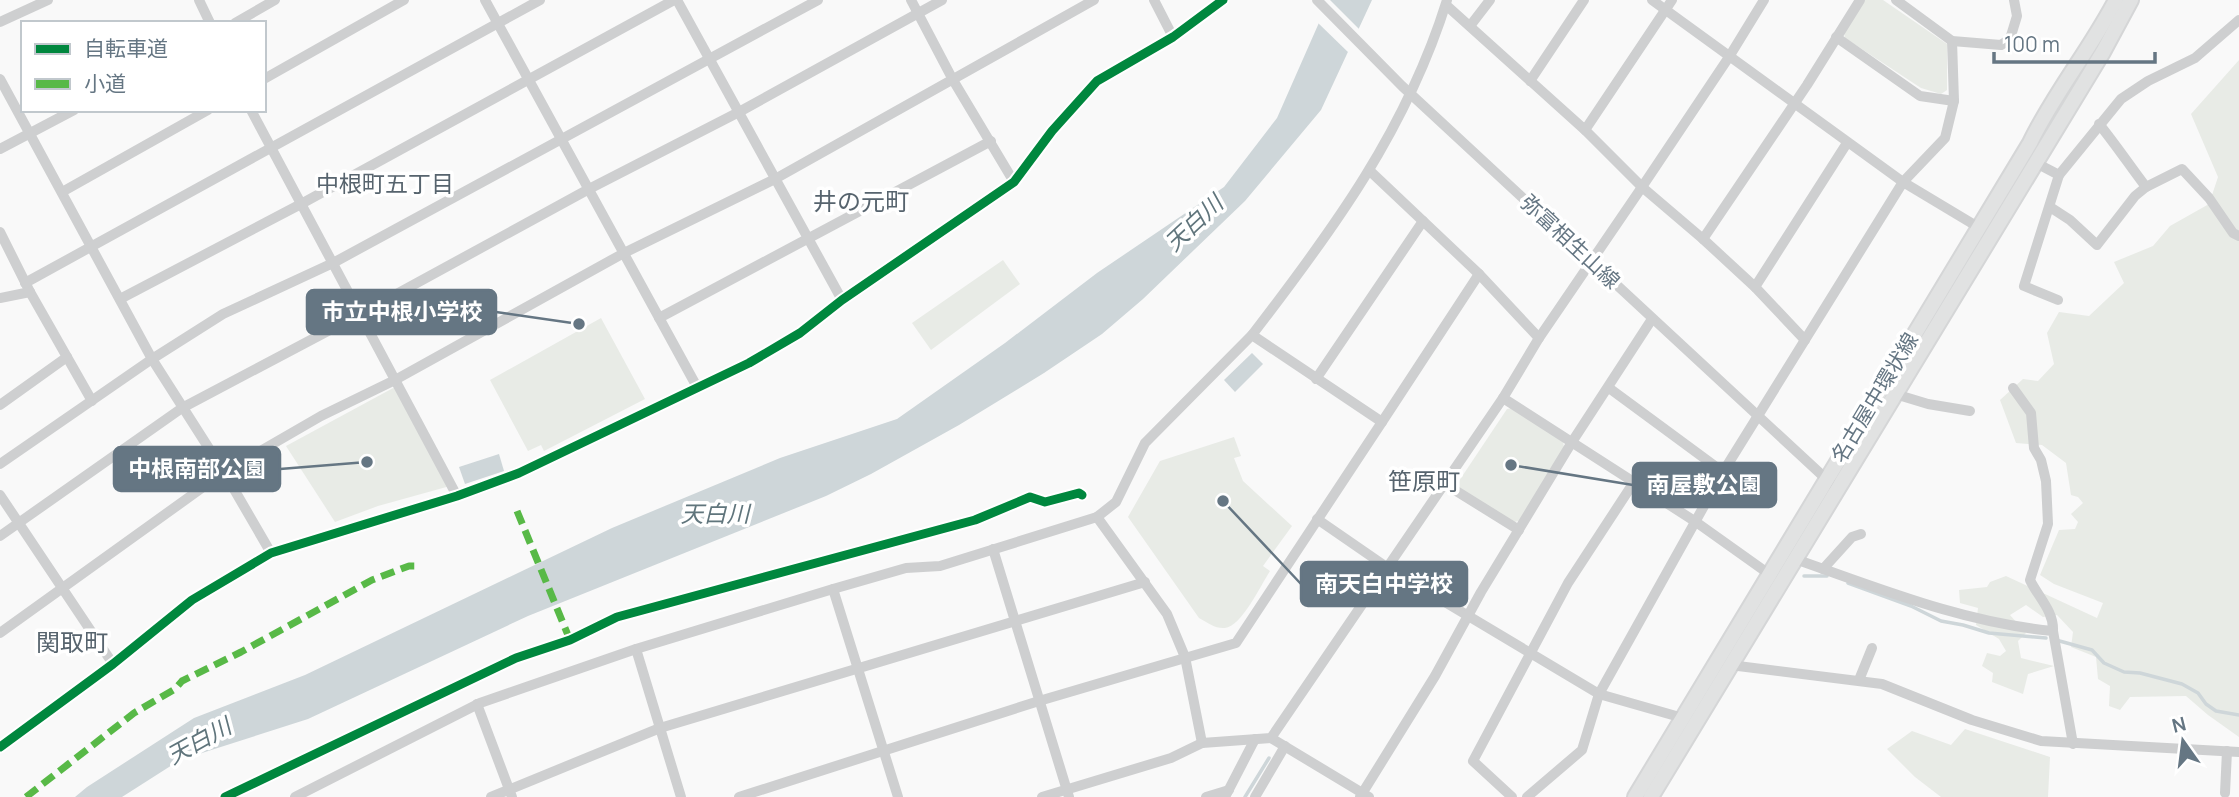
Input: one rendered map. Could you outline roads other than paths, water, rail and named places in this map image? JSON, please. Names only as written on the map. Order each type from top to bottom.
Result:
[{"type":"main road","name":"名古屋中環状線","points":[[1651,797],[1795,559],[1832,483],[1978,228],[2030,143],[2046,110],[2080,62],[2116,0]]},
{"type":"main road","name":"名古屋中環状線","points":[[1635,797],[1769,574],[1895,394],[2103,52],[2131,0]]},
{"type":"street","points":[[0,22],[48,0]]},
{"type":"street","points":[[199,0],[209,21]]},
{"type":"street","points":[[238,21],[275,0]]},
{"type":"street","points":[[266,78],[404,0]]},
{"type":"street","points":[[485,0],[697,387]]},
{"type":"street","points":[[0,298],[27,288],[91,246],[540,0]]},
{"type":"street","points":[[120,299],[301,204],[675,0],[842,300]]},
{"type":"street","points":[[0,464],[152,359],[223,314],[333,263],[818,0]]},
{"type":"street","points":[[911,0],[953,80],[992,141],[1014,182]]},
{"type":"street","points":[[0,536],[183,408],[589,189],[739,112],[942,0]]},
{"type":"street","points":[[0,632],[224,472],[321,416],[395,380],[624,253],[775,178],[1094,0]]},
{"type":"street","points":[[1154,0],[1174,37]]},
{"type":"street","points":[[1,743],[113,664],[192,600],[271,554],[457,496],[519,473],[749,363],[800,333],[842,300],[1014,182],[1052,131],[1097,81],[1174,37],[1223,0]]},
{"type":"street","name":"弥富相生山線","points":[[1317,0],[1406,90],[1832,483]]},
{"type":"street","points":[[1470,26],[1490,0]]},
{"type":"street","points":[[1530,81],[1584,0]]},
{"type":"street","points":[[1652,0],[1669,5],[1729,57],[1847,143],[1903,182],[1978,228]]},
{"type":"street","points":[[1271,738],[1503,398],[1539,338],[1729,57],[1764,0]]},
{"type":"street","points":[[1703,239],[1860,0]]},
{"type":"street","points":[[1896,0],[1952,41],[2001,45],[2010,39],[2017,16],[2014,0]]},
{"type":"street","points":[[295,797],[477,704],[636,649],[833,589],[906,568],[940,566],[1097,517],[1116,502],[1145,443],[1252,335],[1318,249],[1370,171],[1446,3],[1585,130],[1642,187],[1755,287],[1805,340]]},
{"type":"street","points":[[1585,130],[1669,5]]},
{"type":"street","points":[[2058,300],[2024,286],[2059,175],[2121,99],[2148,81],[2196,58],[2239,20]]},
{"type":"street","points":[[1836,37],[1920,96],[1954,101]]},
{"type":"street","points":[[1527,797],[1582,750],[1599,694],[1723,472],[1903,182],[1945,138],[1954,101],[1952,41]]},
{"type":"street","points":[[0,79],[152,359],[224,472],[271,554]]},
{"type":"street","points":[[0,149],[70,112]]},
{"type":"street","points":[[62,192],[204,112]]},
{"type":"street","points":[[252,112],[457,496]]},
{"type":"street","points":[[2099,124],[2147,187]]},
{"type":"street","points":[[659,318],[992,141]]},
{"type":"street","points":[[1755,287],[1847,143]]},
{"type":"street","points":[[2034,162],[2059,175]]},
{"type":"street","points":[[2050,207],[2070,219],[2097,245],[2135,196],[2182,169],[2209,198],[2233,233],[2239,236]]},
{"type":"street","points":[[1370,171],[1479,274],[1539,338]]},
{"type":"street","points":[[1316,379],[1423,221]]},
{"type":"street","points":[[0,232],[27,288],[92,401]]},
{"type":"street","points":[[739,797],[1039,701],[1236,643],[1479,274]]},
{"type":"street","points":[[1042,797],[1068,793],[1171,758],[1202,743],[1271,738],[1364,796],[1467,616],[1572,442],[1652,318]]},
{"type":"street","points":[[1252,335],[1382,422]]},
{"type":"street","points":[[0,405],[66,357]]},
{"type":"street","points":[[1609,388],[1723,472]]},
{"type":"street","points":[[2013,388],[2031,413],[2034,448],[2041,460],[2046,481],[2048,524],[2030,580],[2052,616],[2073,744]]},
{"type":"street","points":[[1895,394],[1928,404],[1970,411]]},
{"type":"street","points":[[1503,398],[1696,522],[1769,574]]},
{"type":"street","points":[[1512,797],[1473,761],[1567,583],[1634,482]]},
{"type":"street","points":[[1445,484],[1519,530]]},
{"type":"street","points":[[0,495],[113,664]]},
{"type":"street","points":[[1097,517],[1167,614],[1185,657],[1202,743]]},
{"type":"street","points":[[1317,519],[1388,568],[1599,694],[1683,718]]},
{"type":"street","points":[[1823,569],[1852,537],[1861,534]]},
{"type":"street","points":[[993,549],[1068,793]]},
{"type":"street","points":[[1795,559],[1986,621],[2016,628],[2053,631]]},
{"type":"street","points":[[491,797],[510,794],[660,728],[1145,582]]},
{"type":"street","points":[[833,589],[898,797]]},
{"type":"street","points":[[1859,680],[1872,648]]},
{"type":"street","points":[[636,649],[681,797]]},
{"type":"street","points":[[1730,665],[1859,680],[1902,690],[1972,720],[2041,741],[2239,752]]},
{"type":"street","points":[[477,704],[510,794]]},
{"type":"street","points":[[1206,797],[1227,793],[1255,739]]},
{"type":"street","points":[[1255,797],[1285,746]]},
{"type":"street","points":[[2225,793],[2227,751]]},
{"type":"water","name":"天白川","points":[[1329,0],[1372,0],[1321,110],[1245,201],[1143,299],[1102,334],[1044,373],[959,425],[826,496],[528,616],[308,719],[180,760],[122,797],[75,797],[194,718],[305,675],[612,528],[780,458],[897,419],[1005,343],[1097,273],[1224,187],[1277,118]]},
{"type":"water","points":[[1252,353],[1263,364],[1235,392],[1224,380]]},
{"type":"water","points":[[499,454],[504,471],[465,484],[459,467]]},
{"type":"waterway","points":[[1804,576],[1827,576]]},
{"type":"waterway","points":[[1848,583],[1911,606],[1941,621],[1989,633],[2046,638]]},
{"type":"waterway","points":[[2056,640],[2092,650],[2104,663],[2124,672],[2140,673],[2182,684],[2198,693],[2206,704],[2216,711],[2239,715]]},
{"type":"waterway","points":[[1245,797],[1269,758]]},
{"type":"place","name":"市立中根小学校","points":[[579,324]]},
{"type":"place","name":"中根南部公園","points":[[367,462]]},
{"type":"place","name":"南屋敷公園","points":[[1511,465]]},
{"type":"place","name":"南天白中学校","points":[[1223,501]]},
{"type":"district","name":"中根町五丁目","points":[[385,184]]},
{"type":"district","name":"井の元町","points":[[861,202]]},
{"type":"district","name":"笹原町","points":[[1424,482]]},
{"type":"district","name":"関取町","points":[[72,643]]}]
